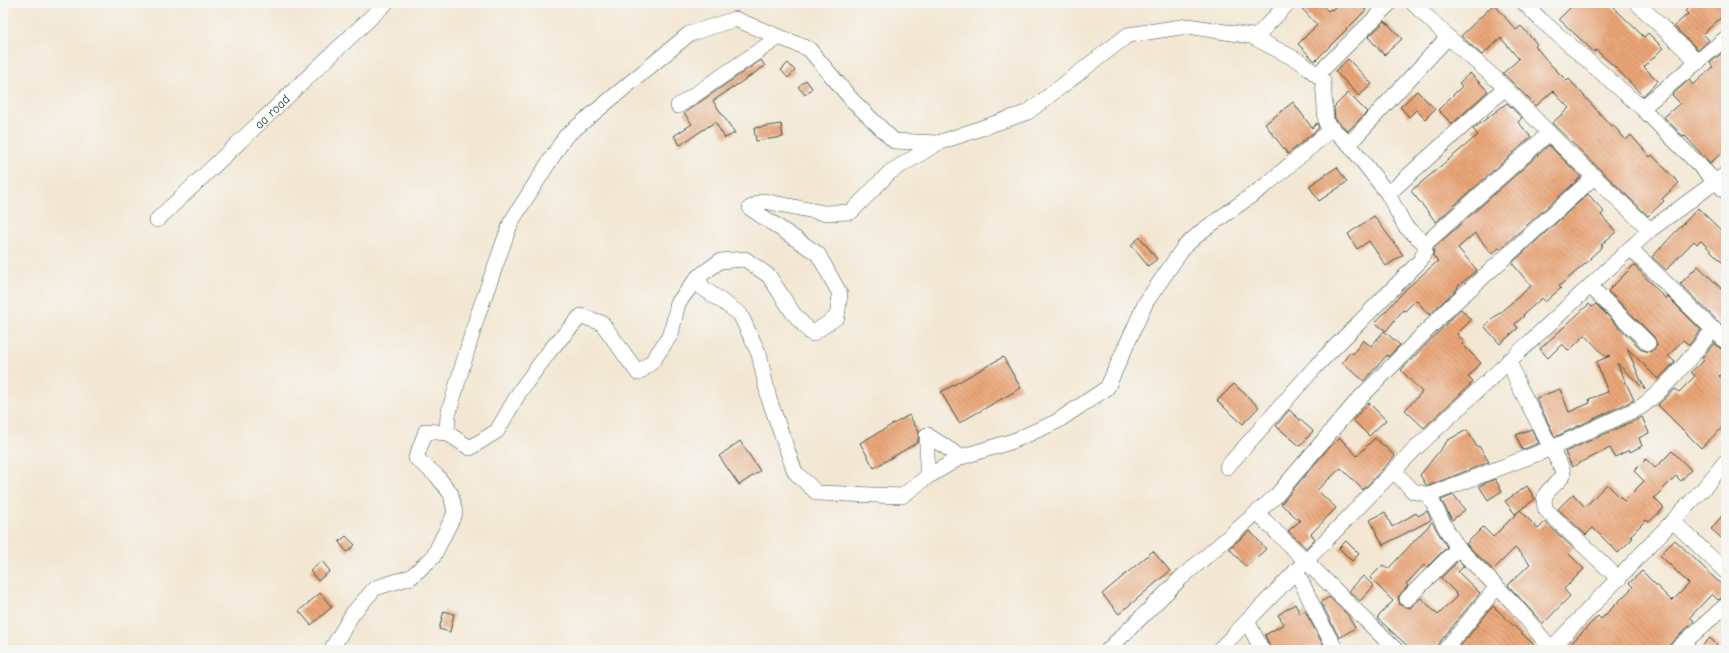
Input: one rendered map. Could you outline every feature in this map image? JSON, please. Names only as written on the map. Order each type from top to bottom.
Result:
[{"type":"street","name":"aa road","points":[[156,220],[386,3]]},
{"type":"street","points":[[1255,38],[1288,3]]},
{"type":"street","points":[[1317,75],[1390,3]]},
{"type":"street","points":[[1413,3],[1448,37],[1505,88],[1594,177],[1650,230]]},
{"type":"street","points":[[1219,650],[1416,448],[1630,248],[1650,230],[1723,183],[1642,108],[1541,20],[1524,3]]},
{"type":"street","points":[[1637,3],[1698,62]]},
{"type":"street","points":[[447,433],[448,415],[477,317],[511,222],[565,136],[689,34],[735,19],[808,49],[852,100],[894,141],[938,143]]},
{"type":"street","points":[[331,650],[353,613],[375,588],[411,577],[433,557],[455,514],[451,494],[437,476],[416,458],[426,431],[447,433],[470,448],[497,430],[520,391],[551,349],[581,316],[602,323],[638,373],[652,362],[671,334],[678,303],[698,277],[720,261],[745,259],[769,276],[793,313],[812,334],[837,317],[840,294],[818,254],[750,208],[764,201],[824,213],[851,212],[890,172],[938,143],[1028,112],[1128,35],[1188,26],[1255,38],[1302,62],[1323,80],[1326,123],[1349,144],[1388,194],[1405,226],[1425,244]]},
{"type":"street","points":[[678,106],[779,37]]},
{"type":"street","points":[[1349,144],[1448,37]]},
{"type":"street","points":[[1642,108],[1726,38]]},
{"type":"street","points":[[1388,194],[1505,88]]},
{"type":"street","points":[[698,277],[703,288],[740,314],[760,354],[769,399],[795,472],[817,492],[902,496],[927,477],[961,457],[1013,441],[1056,422],[1107,388],[1146,302],[1184,247],[1202,231],[1266,184],[1332,129]]},
{"type":"street","points":[[1227,468],[1316,366],[1420,261],[1425,251],[1425,244],[1549,132]]},
{"type":"street","points":[[1108,650],[1181,578],[1276,496],[1358,401],[1450,306],[1594,177]]},
{"type":"street","points":[[1630,248],[1726,342]]},
{"type":"street","points":[[1590,286],[1648,343]]},
{"type":"street","points":[[1394,471],[1413,491],[1429,495],[1552,448],[1635,410],[1653,398],[1676,375],[1714,329]]},
{"type":"street","points":[[1510,360],[1518,384],[1562,469],[1563,475],[1544,496],[1543,502],[1546,510],[1619,579]]},
{"type":"street","points":[[927,477],[927,435],[961,457]]},
{"type":"street","points":[[1429,495],[1445,528],[1458,548],[1515,605],[1551,650],[1706,487],[1726,461]]},
{"type":"street","points":[[1257,513],[1301,565],[1396,650]]},
{"type":"street","points":[[1673,521],[1726,572]]},
{"type":"street","points":[[1407,600],[1458,548]]},
{"type":"street","points":[[1301,565],[1336,650]]},
{"type":"street","points":[[1445,650],[1497,587]]},
{"type":"street","points":[[1678,649],[1726,605]]},
{"type":"street","points":[[1247,621],[1262,650]]},
{"type":"building","points":[[1297,3],[1320,3],[1328,11],[1331,9],[1332,10],[1340,3],[1359,3],[1366,10],[1315,61],[1298,44],[1317,25]]},
{"type":"building","points":[[1575,3],[1609,3],[1644,37],[1648,33],[1663,48],[1644,67],[1658,81],[1643,96],[1614,66],[1596,50],[1594,52],[1559,19]]},
{"type":"building","points":[[1693,3],[1726,3],[1726,13],[1703,34],[1709,40],[1698,50],[1674,26],[1688,14],[1685,11]]},
{"type":"building","points":[[1494,4],[1516,30],[1521,26],[1537,44],[1535,46],[1550,64],[1567,81],[1569,79],[1611,126],[1613,125],[1626,140],[1631,135],[1650,157],[1652,155],[1679,183],[1662,199],[1664,201],[1648,216],[1552,123],[1569,108],[1553,91],[1536,106],[1503,73],[1519,59],[1501,38],[1482,55],[1461,36]]},
{"type":"building","points":[[1385,21],[1402,39],[1384,55],[1368,37]]},
{"type":"building","points":[[1726,50],[1726,149],[1710,163],[1685,136],[1684,137],[1664,117],[1680,103],[1672,95],[1689,80],[1693,85],[1713,67],[1710,63]]},
{"type":"building","points":[[1348,59],[1372,84],[1359,96],[1335,71]]},
{"type":"building","points":[[761,60],[765,66],[713,101],[735,133],[725,138],[715,122],[680,145],[674,136],[692,124],[684,113]]},
{"type":"building","points":[[788,63],[795,71],[788,78],[781,70]]},
{"type":"building","points":[[1470,73],[1488,91],[1452,124],[1438,110],[1462,86],[1459,83]]},
{"type":"building","points":[[806,80],[812,88],[805,95],[798,87]]},
{"type":"building","points":[[1417,91],[1435,109],[1425,119],[1416,110],[1409,117],[1400,107]]},
{"type":"building","points":[[1348,93],[1367,112],[1348,131],[1335,119],[1334,107]]},
{"type":"building","points":[[1293,102],[1312,128],[1317,123],[1319,128],[1288,154],[1265,124]]},
{"type":"building","points":[[1507,103],[1522,118],[1518,122],[1531,137],[1436,222],[1411,191],[1478,135],[1473,129]]},
{"type":"building","points":[[781,124],[783,137],[756,141],[754,128]]},
{"type":"building","points":[[1549,145],[1581,177],[1500,249],[1499,248],[1492,254],[1475,233],[1458,248],[1477,270],[1457,287],[1458,288],[1429,315],[1416,300],[1405,311],[1403,310],[1386,331],[1375,323],[1407,288],[1438,261],[1433,256],[1434,248]]},
{"type":"building","points":[[1337,167],[1347,182],[1319,201],[1309,186]]},
{"type":"building","points":[[1588,194],[1604,212],[1601,215],[1616,232],[1601,245],[1603,246],[1590,258],[1591,259],[1559,286],[1561,288],[1545,302],[1542,298],[1523,315],[1524,316],[1515,324],[1518,328],[1500,344],[1484,326],[1531,286],[1512,263]]},
{"type":"building","points":[[1698,208],[1726,235],[1726,266],[1701,241],[1697,244],[1694,241],[1666,270],[1652,257]]},
{"type":"building","points":[[1374,216],[1403,255],[1386,266],[1369,241],[1357,249],[1348,234]]},
{"type":"building","points":[[1140,237],[1157,259],[1148,266],[1131,245]]},
{"type":"building","points":[[1634,265],[1666,299],[1668,297],[1701,330],[1689,345],[1683,340],[1668,356],[1675,362],[1658,379],[1627,348],[1645,390],[1617,363],[1634,400],[1555,437],[1536,398],[1560,389],[1569,412],[1590,403],[1589,399],[1608,392],[1596,362],[1610,356],[1609,355],[1606,357],[1585,335],[1569,351],[1562,344],[1548,358],[1540,349],[1589,304],[1592,307],[1596,304],[1642,350],[1650,352],[1657,346],[1654,337],[1608,291]]},
{"type":"building","points":[[1698,266],[1726,293],[1726,329],[1680,284]]},
{"type":"building","points":[[1461,309],[1471,320],[1457,334],[1464,342],[1462,344],[1481,363],[1468,377],[1473,382],[1424,428],[1405,410],[1422,392],[1401,370]]},
{"type":"building","points":[[1384,331],[1400,345],[1388,357],[1387,355],[1364,381],[1342,363],[1350,352],[1353,354],[1363,340],[1371,346]]},
{"type":"building","points":[[1714,343],[1726,353],[1726,369],[1719,376],[1726,384],[1726,424],[1701,448],[1658,405],[1675,389],[1679,392],[1695,376],[1691,372],[1704,360],[1702,358]]},
{"type":"building","points":[[1003,357],[1021,388],[959,423],[941,392]]},
{"type":"building","points":[[1234,384],[1259,407],[1243,424],[1217,401]]},
{"type":"building","points":[[1369,403],[1386,420],[1369,436],[1353,420]]},
{"type":"building","points":[[1289,410],[1313,431],[1300,446],[1276,426]]},
{"type":"building","points":[[909,415],[919,432],[918,442],[874,468],[860,443]]},
{"type":"building","points":[[1642,417],[1649,433],[1639,438],[1642,446],[1630,452],[1629,450],[1615,457],[1610,448],[1572,467],[1565,452]]},
{"type":"building","points":[[1531,429],[1539,443],[1522,450],[1516,435]]},
{"type":"building","points":[[1467,430],[1477,447],[1479,446],[1489,462],[1428,486],[1426,485],[1420,475],[1448,440]]},
{"type":"building","points":[[1340,438],[1357,456],[1375,438],[1395,456],[1363,490],[1341,468],[1317,490],[1336,508],[1311,534],[1315,539],[1306,548],[1288,531],[1300,521],[1281,504],[1325,452]]},
{"type":"building","points":[[740,441],[760,471],[739,485],[719,456]]},
{"type":"building","points":[[1672,451],[1691,470],[1681,481],[1676,476],[1654,498],[1664,508],[1649,522],[1646,520],[1630,536],[1633,538],[1618,553],[1593,528],[1586,535],[1558,509],[1573,494],[1585,507],[1607,484],[1624,501],[1644,481],[1634,471],[1646,459],[1655,468]]},
{"type":"building","points":[[1495,479],[1502,491],[1488,500],[1479,486]]},
{"type":"building","points":[[1527,486],[1535,499],[1515,514],[1505,501]]},
{"type":"building","points":[[1454,495],[1465,510],[1452,520],[1441,500]]},
{"type":"building","points":[[1520,510],[1538,529],[1545,522],[1573,548],[1568,553],[1584,569],[1564,589],[1570,596],[1543,624],[1508,585],[1530,564],[1515,548],[1493,570],[1466,544],[1483,527],[1493,537]]},
{"type":"building","points":[[1427,511],[1431,520],[1383,545],[1370,520],[1385,512],[1392,527],[1416,513],[1418,516]]},
{"type":"building","points":[[1726,511],[1726,542],[1711,529]]},
{"type":"building","points":[[1432,522],[1447,547],[1427,567],[1424,565],[1406,584],[1408,586],[1398,597],[1400,605],[1410,608],[1421,598],[1438,615],[1458,595],[1441,578],[1458,561],[1464,566],[1458,572],[1480,593],[1438,644],[1436,650],[1412,650],[1377,618],[1393,601],[1370,578],[1383,565],[1388,569]]},
{"type":"building","points":[[1250,531],[1266,549],[1246,567],[1229,548]]},
{"type":"building","points":[[346,536],[355,545],[347,552],[339,542]]},
{"type":"building","points":[[1675,540],[1726,589],[1726,592],[1720,599],[1718,600],[1712,594],[1690,617],[1694,621],[1664,650],[1565,650],[1598,616],[1601,619],[1633,587],[1629,583],[1642,571],[1672,601],[1689,584],[1660,555]]},
{"type":"building","points":[[1346,541],[1359,554],[1352,561],[1339,548]]},
{"type":"building","points":[[1153,551],[1170,571],[1119,614],[1102,594]]},
{"type":"building","points":[[322,561],[330,571],[318,581],[310,571]]},
{"type":"building","points":[[1363,576],[1374,586],[1360,601],[1349,591]]},
{"type":"building","points":[[320,593],[332,607],[311,625],[299,611]]},
{"type":"building","points":[[1329,597],[1347,614],[1355,628],[1339,638],[1321,602]]},
{"type":"building","points":[[1295,604],[1300,614],[1305,611],[1326,650],[1271,650],[1265,635],[1284,624],[1278,615]]},
{"type":"building","points":[[1493,606],[1534,645],[1529,650],[1457,650]]},
{"type":"building","points":[[444,611],[454,614],[450,632],[439,629]]},
{"type":"building","points":[[1710,638],[1722,650],[1698,650]]}]
